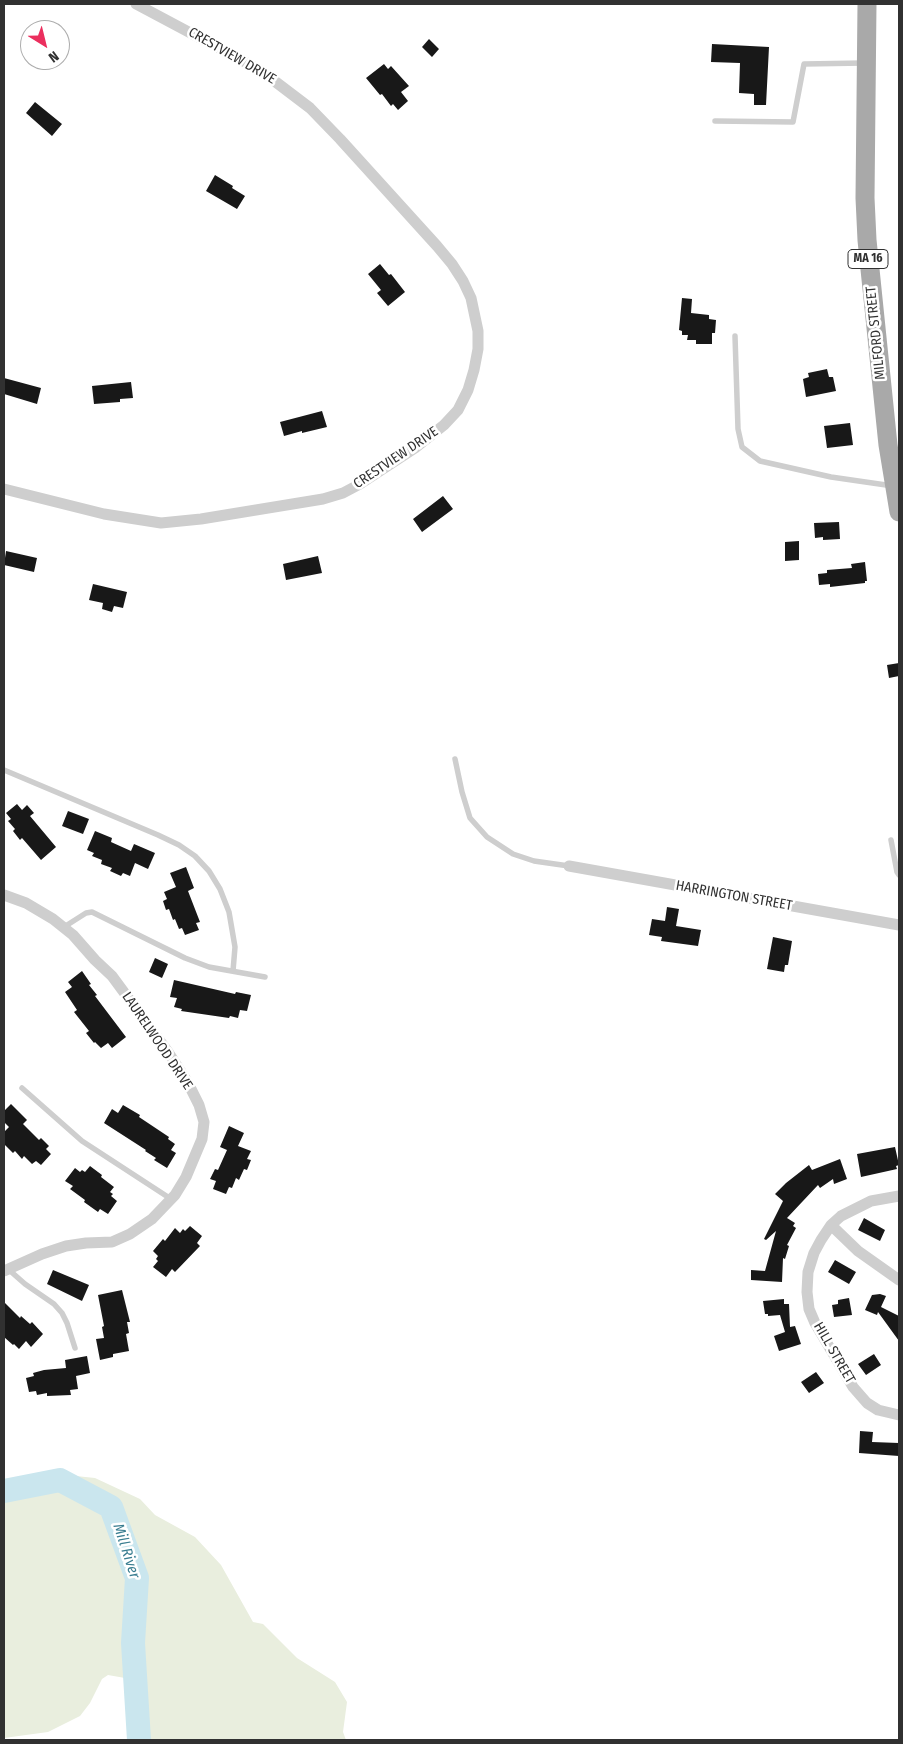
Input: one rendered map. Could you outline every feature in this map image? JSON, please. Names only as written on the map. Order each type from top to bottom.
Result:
[{"type":"main road","name":"MILFORD STREET","points":[[867,4],[865,198],[867,240],[887,435],[899,512]]},
{"type":"street","name":"CRESTVIEW DRIVE","points":[[4,489],[104,514],[161,523],[201,519],[323,499],[343,493],[360,484],[415,448],[444,426],[458,410],[468,390],[474,370],[478,349],[477,323],[471,298],[463,281],[437,246],[340,139],[310,108],[260,70],[136,4]]},
{"type":"street","name":"HARRINGTON STREET","points":[[569,866],[899,925]]},
{"type":"street","name":"LAURELWOOD DRIVE","points":[[4,895],[26,903],[53,918],[112,976],[168,1052],[188,1083],[199,1105],[204,1122],[202,1139],[186,1176],[171,1199],[152,1219],[130,1234],[112,1242],[66,1246],[6,1270]]},
{"type":"street","name":"HILL STREET","points":[[899,1196],[871,1200],[841,1216],[831,1225],[817,1246],[808,1272],[807,1292],[809,1308],[816,1323],[853,1387],[867,1403],[878,1410],[899,1415]]},
{"type":"street","points":[[831,1225],[858,1251],[899,1280]]},
{"type":"lane","points":[[715,121],[793,122],[804,64],[866,63]]},
{"type":"lane","points":[[735,336],[738,430],[742,447],[760,461],[831,477],[895,486]]},
{"type":"lane","points":[[455,758],[470,818],[487,837],[513,854],[534,861],[569,866]]},
{"type":"lane","points":[[4,770],[158,835],[179,845],[195,856],[210,871],[220,889],[229,912],[235,947],[233,971]]},
{"type":"lane","points":[[891,840],[899,875]]},
{"type":"lane","points":[[64,927],[86,913],[92,912],[185,958],[209,967],[265,977]]},
{"type":"lane","points":[[22,1088],[82,1141],[171,1199]]},
{"type":"lane","points":[[6,1270],[54,1304],[62,1313],[75,1348]]},
{"type":"green space","points":[[57,1474],[95,1478],[140,1499],[155,1515],[195,1537],[221,1565],[253,1622],[263,1624],[297,1658],[335,1682],[347,1702],[343,1732],[346,1740],[137,1740],[131,1690],[125,1678],[108,1675],[102,1679],[90,1703],[80,1716],[48,1732],[4,1738],[4,1491],[30,1479]]},
{"type":"building","points":[[429,39],[439,49],[432,57],[422,47]]},
{"type":"building","points":[[712,44],[769,47],[766,105],[754,105],[754,94],[739,93],[740,63],[711,62]]},
{"type":"building","points":[[384,64],[388,69],[391,66],[409,86],[401,92],[408,101],[398,110],[393,104],[391,106],[382,94],[380,95],[366,78]]},
{"type":"building","points":[[35,102],[62,124],[52,136],[26,113]]},
{"type":"building","points":[[215,175],[245,196],[237,209],[206,191]]},
{"type":"building","points":[[380,264],[389,275],[391,274],[405,292],[388,306],[377,293],[381,290],[368,274]]},
{"type":"building","points":[[682,298],[692,299],[691,313],[709,315],[709,319],[716,320],[715,333],[712,333],[712,344],[696,344],[696,340],[687,340],[688,335],[682,335],[682,331],[679,330]]},
{"type":"building","points":[[827,369],[829,377],[833,377],[836,391],[806,397],[803,379],[809,377],[808,373]]},
{"type":"building","points":[[4,378],[41,388],[37,404],[4,394]]},
{"type":"building","points":[[131,382],[133,398],[120,399],[120,402],[94,404],[92,386]]},
{"type":"building","points":[[322,411],[327,427],[284,436],[280,422]]},
{"type":"building","points":[[850,423],[853,445],[827,448],[824,426]]},
{"type":"building","points":[[443,496],[453,509],[422,532],[413,519]]},
{"type":"building","points":[[839,522],[840,539],[823,540],[823,537],[815,538],[814,523]]},
{"type":"building","points":[[799,541],[799,560],[785,561],[785,542]]},
{"type":"building","points":[[6,551],[37,558],[34,572],[4,565]]},
{"type":"building","points":[[318,556],[322,573],[286,580],[283,564]]},
{"type":"building","points":[[865,562],[867,581],[865,583],[830,587],[830,584],[819,585],[818,574],[827,573],[827,570],[852,568],[851,564]]},
{"type":"building","points":[[93,584],[127,592],[123,608],[114,606],[112,612],[102,609],[103,603],[89,600]]},
{"type":"building","points":[[899,663],[899,676],[889,678],[887,665]]},
{"type":"building","points":[[17,804],[22,810],[27,805],[34,813],[30,816],[56,847],[41,860],[22,838],[20,840],[13,831],[15,829],[8,821],[11,819],[6,813]]},
{"type":"building","points":[[68,811],[89,819],[83,834],[62,826]]},
{"type":"building","points":[[95,831],[112,838],[111,842],[131,851],[134,844],[155,853],[148,869],[135,863],[130,876],[123,873],[121,876],[110,871],[112,868],[101,864],[102,860],[92,856],[94,853],[87,850]]},
{"type":"building","points":[[186,867],[194,888],[188,891],[200,922],[196,923],[199,930],[185,935],[182,928],[179,929],[175,919],[173,920],[169,909],[166,910],[163,901],[167,899],[164,892],[176,887],[170,873]]},
{"type":"building","points":[[667,907],[679,909],[676,926],[701,930],[698,946],[661,941],[662,937],[649,935],[652,919],[665,921]]},
{"type":"building","points":[[773,937],[792,941],[788,965],[785,965],[784,972],[767,969]]},
{"type":"building","points":[[155,958],[168,964],[162,978],[149,972]]},
{"type":"building","points":[[82,971],[97,995],[95,996],[126,1037],[112,1048],[108,1043],[101,1048],[94,1043],[86,1033],[89,1031],[74,1012],[77,1010],[65,992],[72,987],[68,982]]},
{"type":"building","points":[[174,980],[235,994],[236,992],[251,995],[247,1011],[240,1010],[238,1018],[230,1016],[229,1018],[181,1011],[182,1009],[174,1007],[177,998],[170,997]]},
{"type":"building","points":[[11,1104],[27,1120],[23,1124],[39,1140],[41,1138],[49,1146],[46,1149],[51,1154],[41,1165],[36,1161],[32,1164],[24,1156],[22,1159],[15,1151],[13,1153],[4,1144],[4,1132],[9,1127],[4,1122],[4,1111]]},
{"type":"building","points":[[123,1105],[140,1115],[139,1117],[169,1137],[168,1139],[175,1144],[171,1150],[176,1153],[167,1168],[154,1160],[156,1158],[146,1150],[104,1123],[112,1109],[118,1113]]},
{"type":"building","points":[[229,1126],[244,1133],[238,1146],[251,1151],[247,1159],[251,1160],[247,1170],[244,1169],[239,1180],[236,1178],[232,1188],[229,1187],[226,1194],[213,1189],[216,1181],[210,1179],[215,1169],[218,1170],[227,1150],[220,1147]]},
{"type":"building","points":[[895,1147],[899,1165],[896,1166],[897,1169],[861,1177],[857,1154]]},
{"type":"building","points":[[840,1159],[847,1179],[834,1184],[833,1179],[820,1188],[818,1185],[787,1218],[795,1223],[793,1226],[796,1228],[787,1245],[789,1246],[785,1259],[783,1258],[782,1282],[751,1280],[751,1270],[765,1271],[776,1231],[766,1240],[764,1239],[783,1201],[775,1194],[809,1165],[812,1170]]},
{"type":"building","points":[[90,1166],[114,1187],[110,1192],[113,1194],[111,1196],[117,1201],[108,1214],[100,1209],[98,1212],[84,1202],[85,1200],[70,1189],[73,1186],[65,1181],[75,1168],[80,1172],[82,1170],[85,1172]]},
{"type":"building","points":[[864,1218],[885,1230],[880,1241],[858,1230]]},
{"type":"building","points":[[190,1226],[202,1236],[197,1243],[200,1246],[175,1272],[172,1269],[166,1277],[153,1267],[158,1261],[156,1259],[158,1256],[153,1251],[163,1239],[165,1241],[175,1228],[180,1233],[183,1229],[185,1231]]},
{"type":"building","points":[[835,1260],[856,1272],[849,1284],[828,1272]]},
{"type":"building","points":[[53,1270],[89,1285],[82,1301],[47,1284]]},
{"type":"building","points":[[122,1290],[130,1322],[127,1322],[129,1333],[126,1334],[129,1351],[113,1354],[113,1357],[100,1360],[96,1339],[104,1338],[102,1327],[104,1326],[98,1295]]},
{"type":"building","points":[[880,1294],[886,1296],[881,1307],[899,1316],[899,1341],[878,1312],[877,1315],[865,1310],[872,1295]]},
{"type":"building","points":[[849,1298],[852,1315],[834,1317],[832,1305],[838,1304],[838,1300]]},
{"type":"building","points":[[784,1299],[784,1304],[789,1304],[790,1327],[795,1326],[801,1344],[779,1351],[774,1336],[785,1332],[780,1315],[768,1316],[768,1314],[765,1314],[763,1301]]},
{"type":"building","points":[[4,1302],[20,1318],[21,1316],[30,1324],[32,1322],[43,1334],[31,1347],[26,1341],[19,1349],[4,1337]]},
{"type":"building","points":[[874,1354],[881,1365],[866,1375],[858,1364]]},
{"type":"building","points":[[87,1356],[90,1373],[76,1376],[78,1389],[70,1390],[71,1395],[47,1396],[47,1393],[37,1395],[36,1391],[29,1392],[26,1378],[34,1376],[33,1373],[66,1368],[65,1360]]},
{"type":"building","points":[[816,1372],[824,1383],[809,1393],[801,1382]]},
{"type":"building","points":[[860,1431],[873,1432],[872,1442],[899,1443],[899,1456],[859,1453]]},
{"type":"waterway","name":"Mill River","points":[[4,1491],[60,1480],[111,1507],[137,1578],[133,1643],[139,1740]]}]
